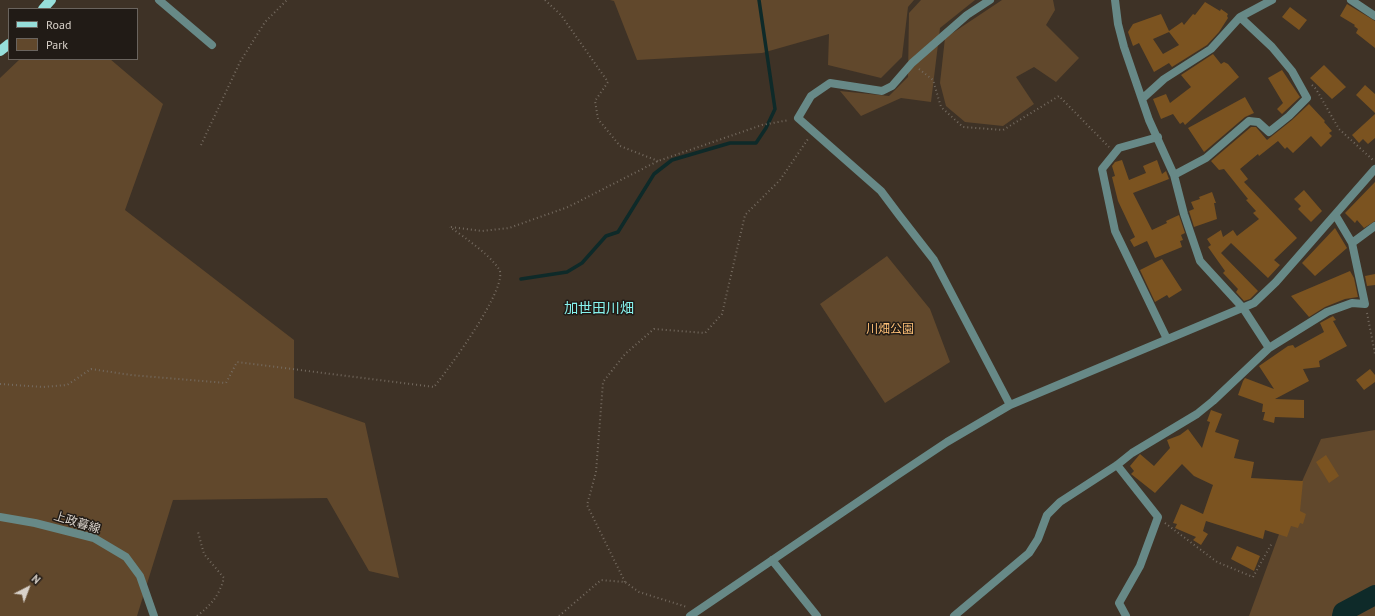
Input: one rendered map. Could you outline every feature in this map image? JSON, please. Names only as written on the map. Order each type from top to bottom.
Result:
[{"type":"main road","points":[[44,8],[51,0]]},
{"type":"main road","points":[[0,51],[8,45]]},
{"type":"street","points":[[159,0],[212,45]]},
{"type":"street","points":[[990,0],[967,15],[912,63],[892,86],[882,91],[830,83],[810,96],[798,118],[882,190],[899,215],[934,260],[1010,406]]},
{"type":"street","points":[[1115,0],[1118,24],[1124,47],[1142,99],[1174,175],[1184,214],[1200,261],[1242,308],[1269,348]]},
{"type":"street","points":[[1142,99],[1164,79],[1211,49],[1240,17],[1272,0]]},
{"type":"street","points":[[1351,0],[1375,16]]},
{"type":"street","points":[[1174,175],[1206,158],[1249,121],[1258,122],[1269,132],[1289,116],[1307,98],[1292,71],[1272,47],[1240,17]]},
{"type":"street","points":[[1158,138],[1119,148],[1102,169],[1115,231],[1167,339]]},
{"type":"street","points":[[690,616],[696,610],[941,446],[1010,406],[1254,303],[1276,282],[1336,216],[1375,169]]},
{"type":"street","points":[[954,616],[1029,553],[1038,539],[1047,515],[1052,508],[1117,465],[1132,453],[1184,423],[1213,401],[1269,348],[1327,312],[1352,303],[1365,304],[1352,243],[1336,216]]},
{"type":"street","points":[[1352,243],[1375,226]]},
{"type":"street","points":[[1117,465],[1158,517],[1140,566],[1119,603],[1126,616]]},
{"type":"street","name":"上政暮線","points":[[0,517],[36,523],[94,538],[126,557],[140,576],[154,616]]},
{"type":"street","points":[[772,560],[816,616]]},
{"type":"path","points":[[201,145],[240,62],[265,22],[287,0]]},
{"type":"path","points":[[545,0],[561,15],[608,82],[595,102],[598,119],[620,146],[658,161]]},
{"type":"path","points":[[912,63],[933,80],[941,107],[963,128],[1003,130],[1059,96],[1114,153]]},
{"type":"path","points":[[1310,84],[1316,89],[1338,129],[1375,162]]},
{"type":"path","points":[[0,384],[43,387],[67,385],[91,369],[131,375],[226,383],[236,362],[434,387],[452,365],[468,341],[492,299],[500,275],[499,269],[483,253],[450,226],[482,231],[509,228],[568,207],[658,161],[762,125],[798,118]]},
{"type":"path","points":[[696,610],[639,592],[625,582],[587,505],[596,472],[603,382],[625,354],[654,329],[704,333],[722,314],[745,215],[780,180],[813,131]]},
{"type":"path","points":[[1365,304],[1375,354]]},
{"type":"path","points":[[1158,517],[1217,562],[1253,577],[1272,543]]},
{"type":"path","points":[[196,616],[211,606],[221,590],[224,578],[204,554],[198,532]]},
{"type":"path","points":[[559,616],[601,580],[625,582]]},
{"type":"green space","points":[[610,0],[914,0],[908,7],[902,57],[881,78],[828,65],[829,34],[762,53],[637,60],[614,1]]},
{"type":"green space","points":[[921,0],[975,0],[940,28],[931,102],[901,98],[861,116],[840,91],[889,96],[908,77],[909,13]]},
{"type":"green space","points":[[1002,0],[1053,0],[1055,10],[1046,25],[1079,58],[1056,82],[1034,67],[1016,77],[1034,104],[1003,126],[965,122],[946,106],[940,83],[945,38]]},
{"type":"green space","points":[[19,60],[111,60],[163,104],[125,210],[294,340],[294,398],[365,423],[399,578],[369,571],[327,498],[173,500],[137,616],[0,616],[0,78]]},
{"type":"green space","name":"川畑公園","points":[[887,256],[930,309],[950,362],[885,403],[820,304]]},
{"type":"green space","points":[[1375,430],[1375,616],[1249,616],[1282,526],[1321,439]]},
{"type":"building","points":[[1205,2],[1220,11],[1221,9],[1228,14],[1228,18],[1219,32],[1207,45],[1172,67],[1169,63],[1154,72],[1139,43],[1133,46],[1128,32],[1133,24],[1161,14],[1169,31],[1182,22],[1184,25],[1193,14],[1195,15]],"holes":[[[1169,32],[1179,45],[1163,54],[1153,39]]]},
{"type":"building","points":[[1347,4],[1375,21],[1375,48],[1356,33],[1358,29],[1354,26],[1355,25],[1340,16]]},
{"type":"building","points":[[1290,7],[1307,20],[1299,30],[1282,17]]},
{"type":"building","points":[[1213,54],[1221,64],[1224,62],[1228,64],[1239,77],[1185,125],[1183,122],[1180,124],[1173,114],[1161,119],[1153,99],[1166,94],[1170,103],[1191,87],[1181,75]]},
{"type":"building","points":[[1324,65],[1346,87],[1332,99],[1310,78]]},
{"type":"building","points":[[1282,70],[1300,97],[1282,114],[1277,109],[1283,103],[1268,78]]},
{"type":"building","points":[[1365,85],[1375,94],[1375,113],[1356,95]]},
{"type":"building","points":[[1245,97],[1254,113],[1245,117],[1204,152],[1188,128]]},
{"type":"building","points":[[1309,104],[1332,131],[1329,133],[1332,136],[1321,147],[1311,136],[1293,153],[1287,147],[1285,149],[1278,141],[1259,156],[1258,154],[1240,169],[1248,179],[1244,182],[1297,238],[1274,260],[1280,265],[1268,278],[1231,243],[1221,253],[1258,291],[1250,299],[1244,301],[1236,292],[1238,289],[1223,273],[1225,271],[1208,247],[1211,245],[1207,239],[1221,230],[1223,237],[1233,230],[1237,236],[1259,219],[1253,213],[1256,211],[1246,200],[1248,199],[1224,169],[1219,170],[1211,161],[1251,127],[1256,127],[1267,140]]},
{"type":"building","points":[[1375,114],[1375,138],[1368,144],[1363,139],[1359,143],[1352,135]]},
{"type":"building","points":[[1122,160],[1129,180],[1146,173],[1143,166],[1157,160],[1162,174],[1166,171],[1169,179],[1133,193],[1152,230],[1179,215],[1185,233],[1181,235],[1183,240],[1180,241],[1182,247],[1155,258],[1147,241],[1134,247],[1130,240],[1135,237],[1118,201],[1112,177],[1115,176],[1112,166],[1115,162]]},
{"type":"building","points":[[1375,182],[1375,221],[1364,228],[1357,220],[1355,223],[1345,213]]},
{"type":"building","points":[[1304,190],[1322,211],[1311,222],[1298,209],[1301,206],[1294,199]]},
{"type":"building","points":[[1212,192],[1216,203],[1214,203],[1217,219],[1194,227],[1189,211],[1194,209],[1191,202]]},
{"type":"building","points":[[1335,228],[1347,248],[1315,276],[1302,263]]},
{"type":"building","points":[[1162,259],[1182,290],[1169,298],[1167,295],[1155,302],[1140,270]]},
{"type":"building","points":[[1350,271],[1354,278],[1358,297],[1345,299],[1325,307],[1309,317],[1291,296]]},
{"type":"building","points":[[1375,274],[1375,285],[1367,286],[1365,276]]},
{"type":"building","points":[[1333,316],[1336,320],[1333,321],[1347,346],[1319,361],[1320,367],[1303,369],[1309,381],[1275,399],[1304,400],[1304,418],[1275,417],[1274,423],[1263,420],[1265,412],[1262,412],[1263,404],[1238,395],[1245,378],[1274,389],[1259,366],[1288,346],[1293,345],[1295,348],[1324,332],[1320,323]]},
{"type":"building","points":[[1370,369],[1375,375],[1375,382],[1364,390],[1356,380]]},
{"type":"building","points":[[1211,410],[1222,414],[1215,432],[1239,440],[1234,458],[1254,462],[1251,478],[1303,481],[1300,511],[1306,514],[1303,524],[1300,523],[1298,528],[1291,526],[1287,537],[1265,530],[1263,539],[1206,521],[1203,531],[1208,534],[1201,545],[1193,540],[1196,537],[1175,528],[1177,524],[1173,523],[1181,504],[1203,514],[1213,485],[1194,476],[1182,464],[1155,493],[1131,474],[1134,471],[1130,466],[1140,454],[1154,466],[1170,448],[1167,440],[1180,435],[1188,429],[1202,448],[1210,422],[1207,421]]},
{"type":"building","points":[[1326,455],[1339,476],[1329,483],[1316,462]]},
{"type":"building","points":[[1237,546],[1260,556],[1254,571],[1231,559]]},
{"type":"waterway","points":[[521,279],[567,272],[582,263],[606,236],[618,232],[654,174],[672,160],[730,143],[756,143],[766,128],[775,109],[759,0]]},
{"type":"waterway","points":[[1342,616],[1343,612],[1375,595]]},
{"type":"district","name":"加世田川畑","points":[[599,309]]}]
